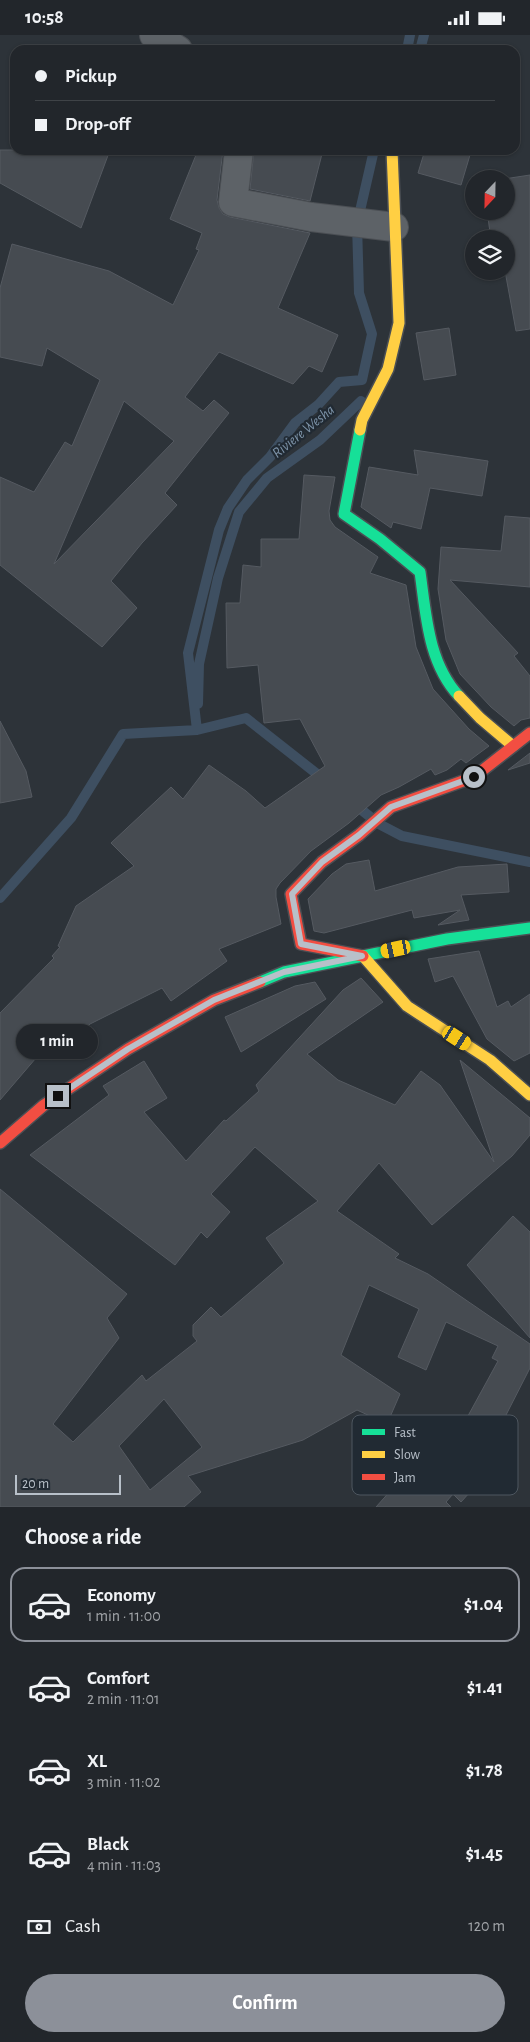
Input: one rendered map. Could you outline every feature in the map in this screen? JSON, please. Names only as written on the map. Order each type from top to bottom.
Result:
[{"type":"street","points":[[154,35],[170,45]]},
{"type":"street","points":[[238,155],[233,202],[311,217],[394,227]]},
{"type":"street","points":[[392,155],[399,323],[388,369],[362,420],[344,514],[380,539],[420,572],[431,644],[447,683],[512,746]]},
{"type":"street","points":[[530,733],[474,777],[391,807],[359,835],[322,862],[292,894],[301,944],[362,956],[407,1006],[490,1060],[530,1095]]},
{"type":"street","points":[[0,1143],[44,1105],[128,1049],[214,1000],[284,972],[447,939],[530,928]]},
{"type":"building","points":[[0,150],[10,150],[10,155],[108,155],[81,228],[0,183]]},
{"type":"building","points":[[196,155],[222,155],[217,200],[223,214],[310,233],[278,308],[338,335],[322,372],[309,366],[293,384],[219,352],[185,397],[203,411],[214,400],[229,413],[165,493],[177,505],[142,543],[111,581],[137,608],[102,647],[0,565],[0,477],[34,492],[65,442],[72,446],[100,380],[47,348],[42,366],[0,357],[0,288],[12,244],[109,271],[173,305],[199,250],[196,249],[202,233],[170,219]],"holes":[[[124,401],[174,441],[54,564]]]},
{"type":"building","points":[[253,155],[322,155],[310,201],[250,189]]},
{"type":"building","points":[[423,155],[470,155],[461,185],[418,173]]},
{"type":"building","points":[[530,175],[530,329],[516,331],[507,280],[515,280],[515,230],[490,230],[488,220],[515,220],[515,177]]},
{"type":"building","points":[[449,328],[456,375],[424,380],[416,333]]},
{"type":"building","points":[[414,450],[488,461],[482,496],[430,488],[421,529],[393,522],[391,528],[361,507],[369,467],[418,475]]},
{"type":"building","points":[[304,475],[335,477],[329,511],[330,520],[335,527],[378,557],[370,573],[406,585],[416,647],[433,689],[469,729],[489,746],[466,763],[461,759],[447,770],[435,775],[431,769],[381,795],[349,823],[311,851],[280,883],[276,889],[276,897],[281,924],[219,949],[227,961],[171,1001],[162,988],[90,1024],[51,1060],[42,1051],[0,1100],[0,1013],[54,958],[52,956],[60,947],[58,946],[76,906],[134,866],[111,843],[171,787],[183,799],[209,765],[246,791],[265,808],[325,766],[300,719],[264,723],[258,665],[227,668],[226,603],[240,603],[243,565],[261,567],[261,539],[299,539]]},
{"type":"building","points":[[505,516],[530,518],[530,587],[450,580],[518,653],[514,656],[530,676],[530,718],[521,720],[514,726],[491,707],[460,674],[446,640],[438,589],[441,547],[501,551]]},
{"type":"building","points":[[0,721],[26,771],[32,797],[0,803]]},
{"type":"building","points":[[530,753],[530,763],[508,770]]},
{"type":"building","points":[[369,860],[375,891],[458,867],[507,864],[509,892],[461,895],[469,920],[438,925],[460,910],[414,918],[412,910],[324,933],[314,931],[308,899],[332,874],[346,864]]},
{"type":"building","points":[[479,951],[497,1007],[508,1001],[511,1007],[530,994],[530,1053],[514,1061],[487,1039],[453,976],[435,982],[428,959]]},
{"type":"building","points":[[361,978],[383,1002],[307,1054],[338,1080],[395,1105],[421,1071],[440,1085],[494,1162],[460,1060],[530,1118],[530,1135],[512,1156],[432,1225],[379,1163],[337,1211],[399,1254],[395,1258],[428,1274],[530,1344],[530,1368],[506,1415],[468,1415],[498,1361],[492,1358],[498,1346],[446,1322],[426,1370],[398,1357],[419,1309],[369,1285],[341,1355],[400,1394],[391,1415],[368,1415],[357,1410],[303,1440],[188,1476],[201,1492],[184,1507],[0,1507],[0,1189],[127,1294],[107,1318],[119,1338],[53,1424],[73,1442],[142,1375],[146,1381],[197,1341],[193,1336],[193,1325],[211,1307],[221,1317],[284,1263],[266,1238],[318,1201],[255,1147],[211,1194],[230,1212],[207,1238],[201,1232],[175,1265],[30,1155],[109,1095],[103,1086],[144,1061],[167,1098],[144,1112],[186,1161],[224,1120],[226,1121],[259,1091],[256,1085],[343,990]],"holes":[[[164,1399],[202,1447],[150,1490],[119,1446]]]},
{"type":"building","points":[[315,982],[326,999],[241,1052],[225,1017],[295,986]]},
{"type":"building","points":[[513,1216],[530,1232],[530,1338],[467,1265]]},
{"type":"building","points":[[387,1495],[452,1495],[446,1502],[451,1507],[376,1507]]},
{"type":"building","points":[[454,1495],[467,1495],[461,1502]]},
{"type":"waterway","points":[[408,45],[410,35]]},
{"type":"waterway","name":"Riviere Wesha","points":[[421,45],[424,35]]},
{"type":"waterway","points":[[197,730],[188,653],[219,530],[228,508],[247,480],[270,457],[295,423],[318,405],[339,382],[362,380],[372,334],[359,293],[357,224],[373,155]]},
{"type":"waterway","name":"Riviere Wesha","points":[[198,704],[199,664],[218,578],[239,512],[267,478],[320,440],[361,401]]},
{"type":"waterway","points":[[0,898],[71,818],[123,734],[197,730],[246,718],[326,781]]},
{"type":"waterway","points":[[353,803],[379,824],[402,836],[530,862]]},
{"type":"traffic: fast","points":[[360,430],[344,514],[380,539],[420,572],[427,621],[435,653],[441,669],[459,696]]},
{"type":"traffic: fast","points":[[260,982],[284,972],[447,939],[530,928]]},
{"type":"traffic: slow","points":[[360,430],[362,420],[388,369],[399,323],[392,155]]},
{"type":"traffic: slow","points":[[459,696],[480,718],[513,746]]},
{"type":"traffic: slow","points":[[363,956],[407,1006],[490,1060],[530,1095]]},
{"type":"traffic: jam","points":[[363,956],[301,944],[291,894],[322,862],[359,835],[391,807],[474,777],[530,733]]},
{"type":"traffic: jam","points":[[0,1143],[44,1105],[128,1049],[214,1000],[260,982]]},
{"type":"route","points":[[58,1096],[128,1049],[214,1000],[284,972],[362,956],[301,944],[292,894],[322,862],[359,835],[391,807],[474,777]]}]
